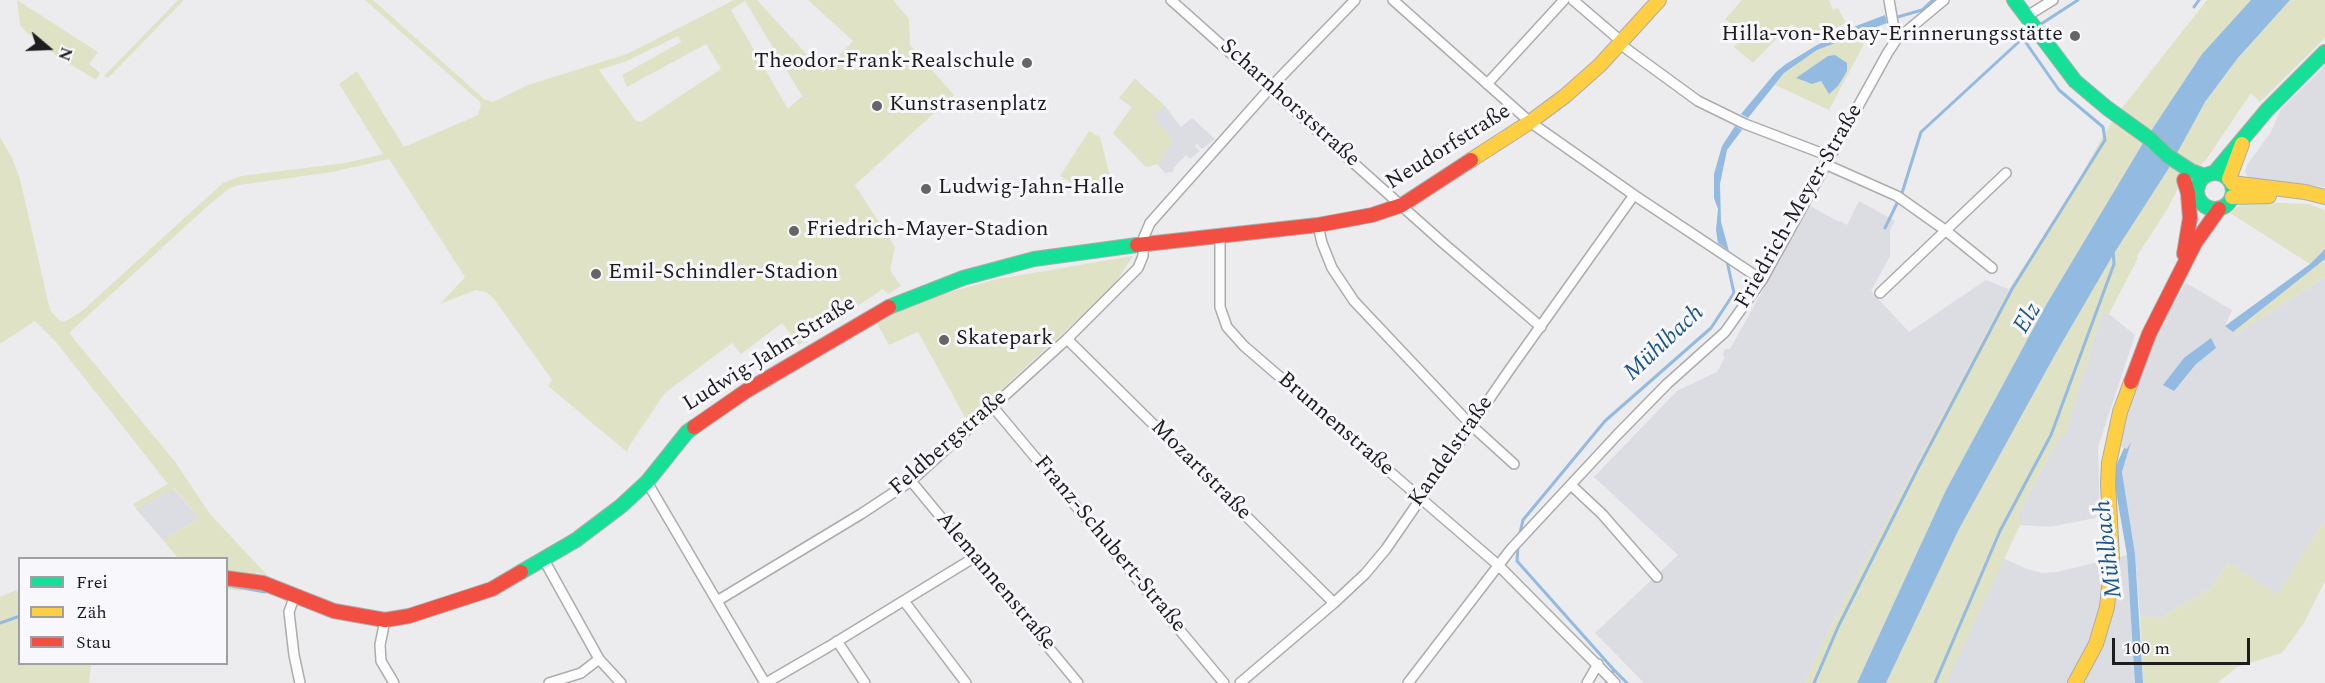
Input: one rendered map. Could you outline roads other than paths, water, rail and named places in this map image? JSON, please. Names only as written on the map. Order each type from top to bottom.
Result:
[{"type":"street","name":"Scharnhorststraße","points":[[1171,0],[1541,327]]},
{"type":"street","name":"Feldbergstraße","points":[[717,601],[911,481],[1067,339],[1138,268],[1142,261],[1146,230],[1150,223],[1270,88],[1356,0]]},
{"type":"street","points":[[1393,0],[1530,122],[1762,280]]},
{"type":"street","points":[[1487,84],[1564,0]]},
{"type":"street","points":[[1573,0],[1622,42],[1624,47],[1698,101],[1827,160],[1899,199],[1945,230],[1992,268]]},
{"type":"street","name":"Neudorfstraße","points":[[1143,245],[1318,225],[1372,215],[1402,206],[1530,122],[1565,96],[1622,42],[1659,0]]},
{"type":"street","points":[[1890,0],[1896,40]]},
{"type":"street","name":"Friedrich-Meyer-Straße","points":[[1408,683],[1522,536],[1666,384],[1725,332],[1762,280],[1896,40],[1944,0]]},
{"type":"street","points":[[2014,0],[2075,81],[2168,156],[2197,190],[2203,204],[2195,243]]},
{"type":"street","points":[[2033,24],[2053,0]]},
{"type":"street","points":[[2197,190],[2199,183],[2243,139],[2279,97],[2325,52]]},
{"type":"street","points":[[2203,204],[2212,209],[2219,209],[2227,205],[2232,197],[2230,181],[2243,139]]},
{"type":"street","points":[[1880,293],[2006,173]]},
{"type":"street","points":[[2182,173],[2210,174],[2230,181],[2289,189],[2325,197]]},
{"type":"street","points":[[2180,273],[2190,218],[2188,193],[2182,173]]},
{"type":"street","name":"Kandelstraße","points":[[1240,683],[1334,603],[1365,574],[1386,549],[1471,425],[1635,195]]},
{"type":"street","points":[[2232,197],[2247,195],[2290,197],[2325,204]]},
{"type":"street","points":[[2075,683],[2090,657],[2101,630],[2111,583],[2108,483],[2113,440],[2120,412],[2137,361],[2195,243],[2219,209]]},
{"type":"street","points":[[1318,225],[1332,268],[1354,301],[1471,425],[1514,464]]},
{"type":"street","name":"Brunnenstraße","points":[[1220,237],[1220,307],[1227,327],[1244,346],[1498,566],[1615,683]]},
{"type":"street","name":"Ludwig-Jahn-Straße","points":[[228,578],[263,583],[334,610],[385,620],[409,616],[492,589],[576,540],[621,506],[647,482],[687,432],[704,419],[880,310],[963,278],[1029,260],[1067,253],[1143,245]]},
{"type":"street","name":"Mozartstraße","points":[[1067,339],[1334,603]]},
{"type":"street","name":"Franz-Schubert-Straße","points":[[993,407],[1224,683]]},
{"type":"street","name":"Alemannenstraße","points":[[911,481],[1078,683]]},
{"type":"street","points":[[647,482],[766,683],[975,557]]},
{"type":"street","points":[[1571,485],[1602,514],[1657,577]]},
{"type":"street","points":[[544,560],[599,659],[621,683]]},
{"type":"street","points":[[295,595],[289,612],[300,683]]},
{"type":"street","points":[[904,601],[966,683]]},
{"type":"street","points":[[385,620],[380,645],[381,661],[394,683]]},
{"type":"street","points":[[837,641],[865,683]]},
{"type":"street","points":[[549,683],[581,673],[599,659]]},
{"type":"street","points":[[1587,683],[1598,664]]},
{"type":"water","points":[[2251,0],[2290,0],[2237,59],[2205,102],[2169,168],[2113,255],[1959,529],[1886,683],[1857,683],[1946,490],[2046,305],[2143,143],[2202,54]]},
{"type":"water","points":[[1885,15],[1887,23],[1817,50],[1784,73],[1748,118],[1741,114],[1776,72],[1786,64],[1817,45]]},
{"type":"water","points":[[1835,55],[1847,63],[1847,71],[1838,86],[1829,94],[1821,81],[1812,84],[1796,78],[1828,56]]},
{"type":"water","points":[[1735,126],[1742,130],[1727,150],[1720,184],[1721,222],[1729,251],[1718,243],[1716,230],[1718,209],[1714,198],[1714,174],[1722,146]]},
{"type":"water","points":[[2325,249],[2325,259],[2233,332],[2225,326],[2310,264]]},
{"type":"water","points":[[2211,338],[2216,348],[2196,364],[2174,391],[2163,385],[2184,358]]},
{"type":"water","points":[[2131,442],[2122,472],[2135,554],[2143,683],[2135,683],[2127,555],[2114,480],[2116,466],[2124,448],[2127,449]]},
{"type":"waterway","name":"Mühlbach","points":[[1894,18],[1922,10],[1933,0]]},
{"type":"waterway","points":[[2038,26],[2078,0]]},
{"type":"waterway","points":[[2194,7],[2199,0]]},
{"type":"waterway","points":[[1814,683],[1838,627],[2012,289],[2105,140],[2103,127],[2059,90],[2023,38],[2033,30]]},
{"type":"waterway","points":[[1885,228],[1902,193],[1921,132],[2023,38]]},
{"type":"waterway","points":[[1935,683],[2000,531],[2051,435],[2114,264],[2113,249]]},
{"type":"waterway","name":"Mühlbach","points":[[1519,537],[1523,520],[1605,421],[1711,328],[1734,293],[1727,261]]},
{"type":"waterway","name":"Mühlbach","points":[[1518,547],[1517,561],[1614,670],[1606,683]]},
{"type":"waterway","points":[[228,585],[265,592]]},
{"type":"waterway","points":[[0,623],[18,617]]},
{"type":"waterway","points":[[1614,670],[1627,683]]},
{"type":"place","name":"Hilla-von-Rebay-Erinnerungsstätte","points":[[2075,36]]},
{"type":"place","name":"Theodor-Frank-Realschule","points":[[1027,63]]},
{"type":"place","name":"Kunstrasenplatz","points":[[877,106]]},
{"type":"place","name":"Ludwig-Jahn-Halle","points":[[926,189]]},
{"type":"place","name":"Friedrich-Mayer-Stadion","points":[[794,231]]},
{"type":"place","name":"Emil-Schindler-Stadion","points":[[596,274]]},
{"type":"place","name":"Skatepark","points":[[944,340]]},
{"type":"water label","name":"Elz","points":[[2029,319]]}]
